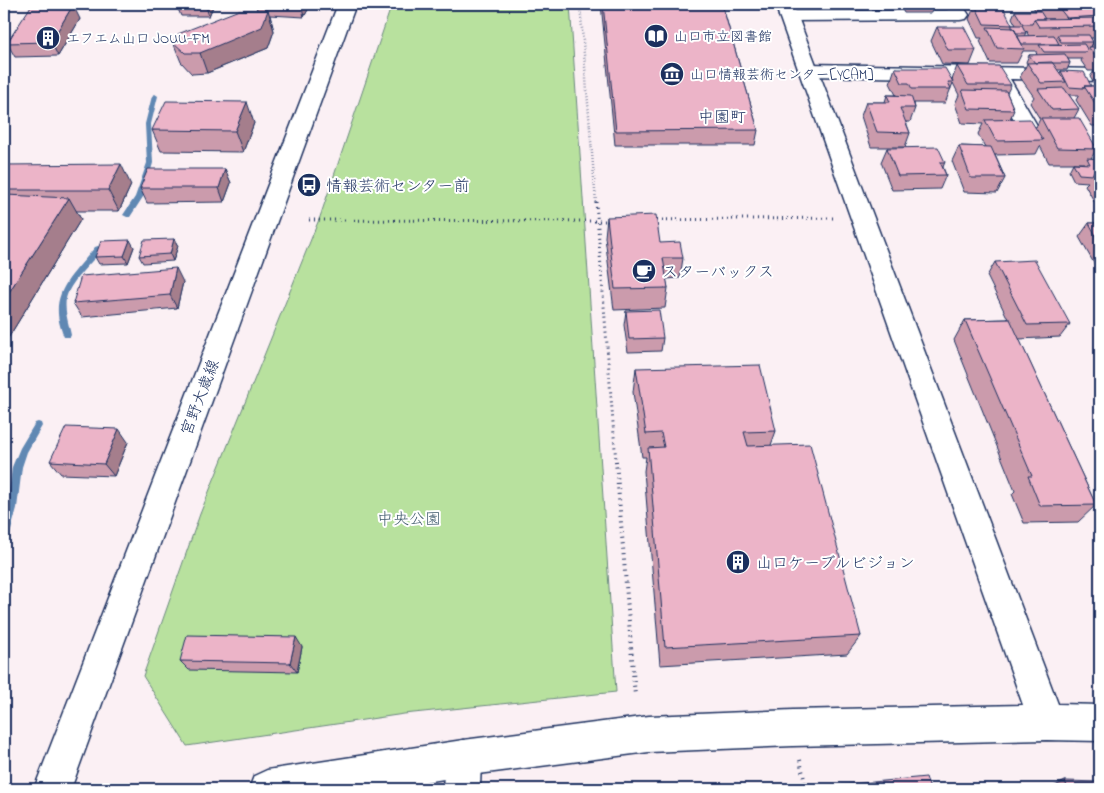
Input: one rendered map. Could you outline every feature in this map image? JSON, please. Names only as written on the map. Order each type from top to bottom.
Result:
[{"type":"street","name":"宮野大歳線","points":[[52,789],[347,4]]},
{"type":"street","points":[[953,4],[960,15],[786,10],[1047,722]]},
{"type":"street","points":[[807,70],[1100,75]]},
{"type":"street","points":[[997,74],[1028,127]]},
{"type":"street","points":[[267,789],[462,774],[649,734],[793,728],[1047,722],[1100,723]]},
{"type":"path","points":[[580,4],[635,696]]},
{"type":"path","points":[[647,220],[844,218]]},
{"type":"path","points":[[309,220],[617,221]]},
{"type":"green space","name":"中央公園","points":[[392,4],[570,4],[616,692],[404,714],[187,746],[143,676],[200,514],[320,217]]},
{"type":"building","name":"山口情報芸術センター[YCAM]","points":[[603,4],[722,4],[758,130],[616,131]]},
{"type":"building","points":[[1049,4],[1092,4],[1051,6]]},
{"type":"building","points":[[73,5],[51,42],[7,43],[31,6]]},
{"type":"building","points":[[975,5],[1002,5],[1012,25],[984,24]]},
{"type":"building","points":[[1100,6],[1100,16],[1067,18],[1059,8]]},
{"type":"building","points":[[239,10],[268,10],[262,27],[200,53],[185,53],[173,42],[178,34]]},
{"type":"building","points":[[1015,11],[1040,11],[1045,19],[1034,19],[1032,24],[1023,24]]},
{"type":"building","points":[[1100,18],[1100,24],[1096,24],[1098,26],[1039,27],[1034,19]]},
{"type":"building","points":[[1012,25],[1022,25],[1026,33],[1016,33]]},
{"type":"building","points":[[937,27],[964,27],[976,50],[948,50]]},
{"type":"building","points":[[987,27],[1014,28],[1024,49],[997,48]]},
{"type":"building","points":[[1054,35],[1059,44],[1022,44],[1017,36]]},
{"type":"building","points":[[1057,35],[1089,35],[1093,42],[1061,42]]},
{"type":"building","points":[[1084,44],[1087,49],[1086,52],[1044,52],[1039,45]]},
{"type":"building","points":[[1088,47],[1100,47],[1100,57],[1096,57]]},
{"type":"building","points":[[1065,54],[1070,63],[1035,63],[1029,55]]},
{"type":"building","points":[[1052,62],[1066,82],[1041,83],[1027,63]]},
{"type":"building","points":[[957,66],[999,66],[1011,85],[968,85]]},
{"type":"building","points":[[895,68],[945,68],[953,82],[948,82],[951,89],[912,89],[909,83],[902,83]]},
{"type":"building","points":[[1061,71],[1084,72],[1091,86],[1084,86],[1083,88],[1069,87]]},
{"type":"building","points":[[1084,86],[1100,86],[1100,111]]},
{"type":"building","points":[[1064,88],[1079,109],[1052,110],[1038,89]]},
{"type":"building","points":[[962,90],[1006,91],[1014,110],[969,109]]},
{"type":"building","points":[[887,95],[911,96],[915,108],[900,108],[910,133],[877,132],[866,102],[890,102]]},
{"type":"building","points":[[166,101],[247,102],[235,131],[152,130]]},
{"type":"building","points":[[1041,118],[1079,118],[1097,149],[1057,148]]},
{"type":"building","points":[[1030,119],[1043,140],[996,141],[985,120]]},
{"type":"building","points":[[959,146],[991,147],[1005,178],[971,178]]},
{"type":"building","points":[[938,147],[945,162],[940,162],[946,175],[898,176],[887,148]]},
{"type":"building","points":[[1087,158],[1100,159],[1100,171],[1094,171],[1092,175],[1079,174],[1073,163],[1090,164]]},
{"type":"building","points":[[121,164],[108,190],[4,190],[4,165]]},
{"type":"building","points":[[148,169],[225,169],[219,188],[140,188]]},
{"type":"building","points":[[1094,171],[1100,171],[1100,181]]},
{"type":"building","points":[[6,195],[69,198],[4,300],[4,199]]},
{"type":"building","name":"スターバックス","points":[[656,215],[660,243],[680,242],[683,258],[663,258],[668,288],[615,289],[607,217]]},
{"type":"building","points":[[1089,223],[1100,223],[1100,243]]},
{"type":"building","points":[[174,239],[170,254],[139,256],[144,240]]},
{"type":"building","points":[[130,240],[124,256],[95,257],[101,241]]},
{"type":"building","points":[[1035,260],[1070,324],[1027,325],[995,262]]},
{"type":"building","points":[[176,268],[170,295],[73,303],[81,276]]},
{"type":"building","points":[[659,310],[663,338],[629,339],[626,311]]},
{"type":"building","points":[[1010,319],[1096,505],[1040,506],[1028,476],[1032,476],[965,320]]},
{"type":"building","name":"山口ケーブルビジョン","points":[[760,365],[776,431],[744,432],[748,446],[810,444],[861,636],[665,647],[648,448],[664,447],[661,433],[646,434],[636,368]]},
{"type":"building","points":[[66,427],[119,429],[104,464],[50,461]]},
{"type":"building","points":[[187,635],[296,637],[290,663],[180,661]]},
{"type":"building","points":[[926,777],[930,789],[843,789],[842,785]]},
{"type":"building","points":[[1065,781],[1100,782],[1100,789],[1068,789]]},
{"type":"waterway","points":[[127,215],[139,197],[150,163],[148,124],[155,96]]},
{"type":"waterway","points":[[67,335],[62,309],[64,294],[98,249]]},
{"type":"waterway","points":[[4,538],[12,508],[17,467],[23,451],[38,426]]},
{"type":"place","name":"山口市立図書館","points":[[656,36]]},
{"type":"place","name":"エフエム山口 JOUU-FM","points":[[48,38]]},
{"type":"place","name":"山口情報芸術センター[YCAM]","points":[[672,74]]},
{"type":"place","name":"情報芸術センター前","points":[[309,185]]},
{"type":"place","name":"スターバックス","points":[[644,271]]},
{"type":"place","name":"山口ケーブルビジョン","points":[[738,562]]},
{"type":"district","name":"中園町","points":[[722,116]]}]
